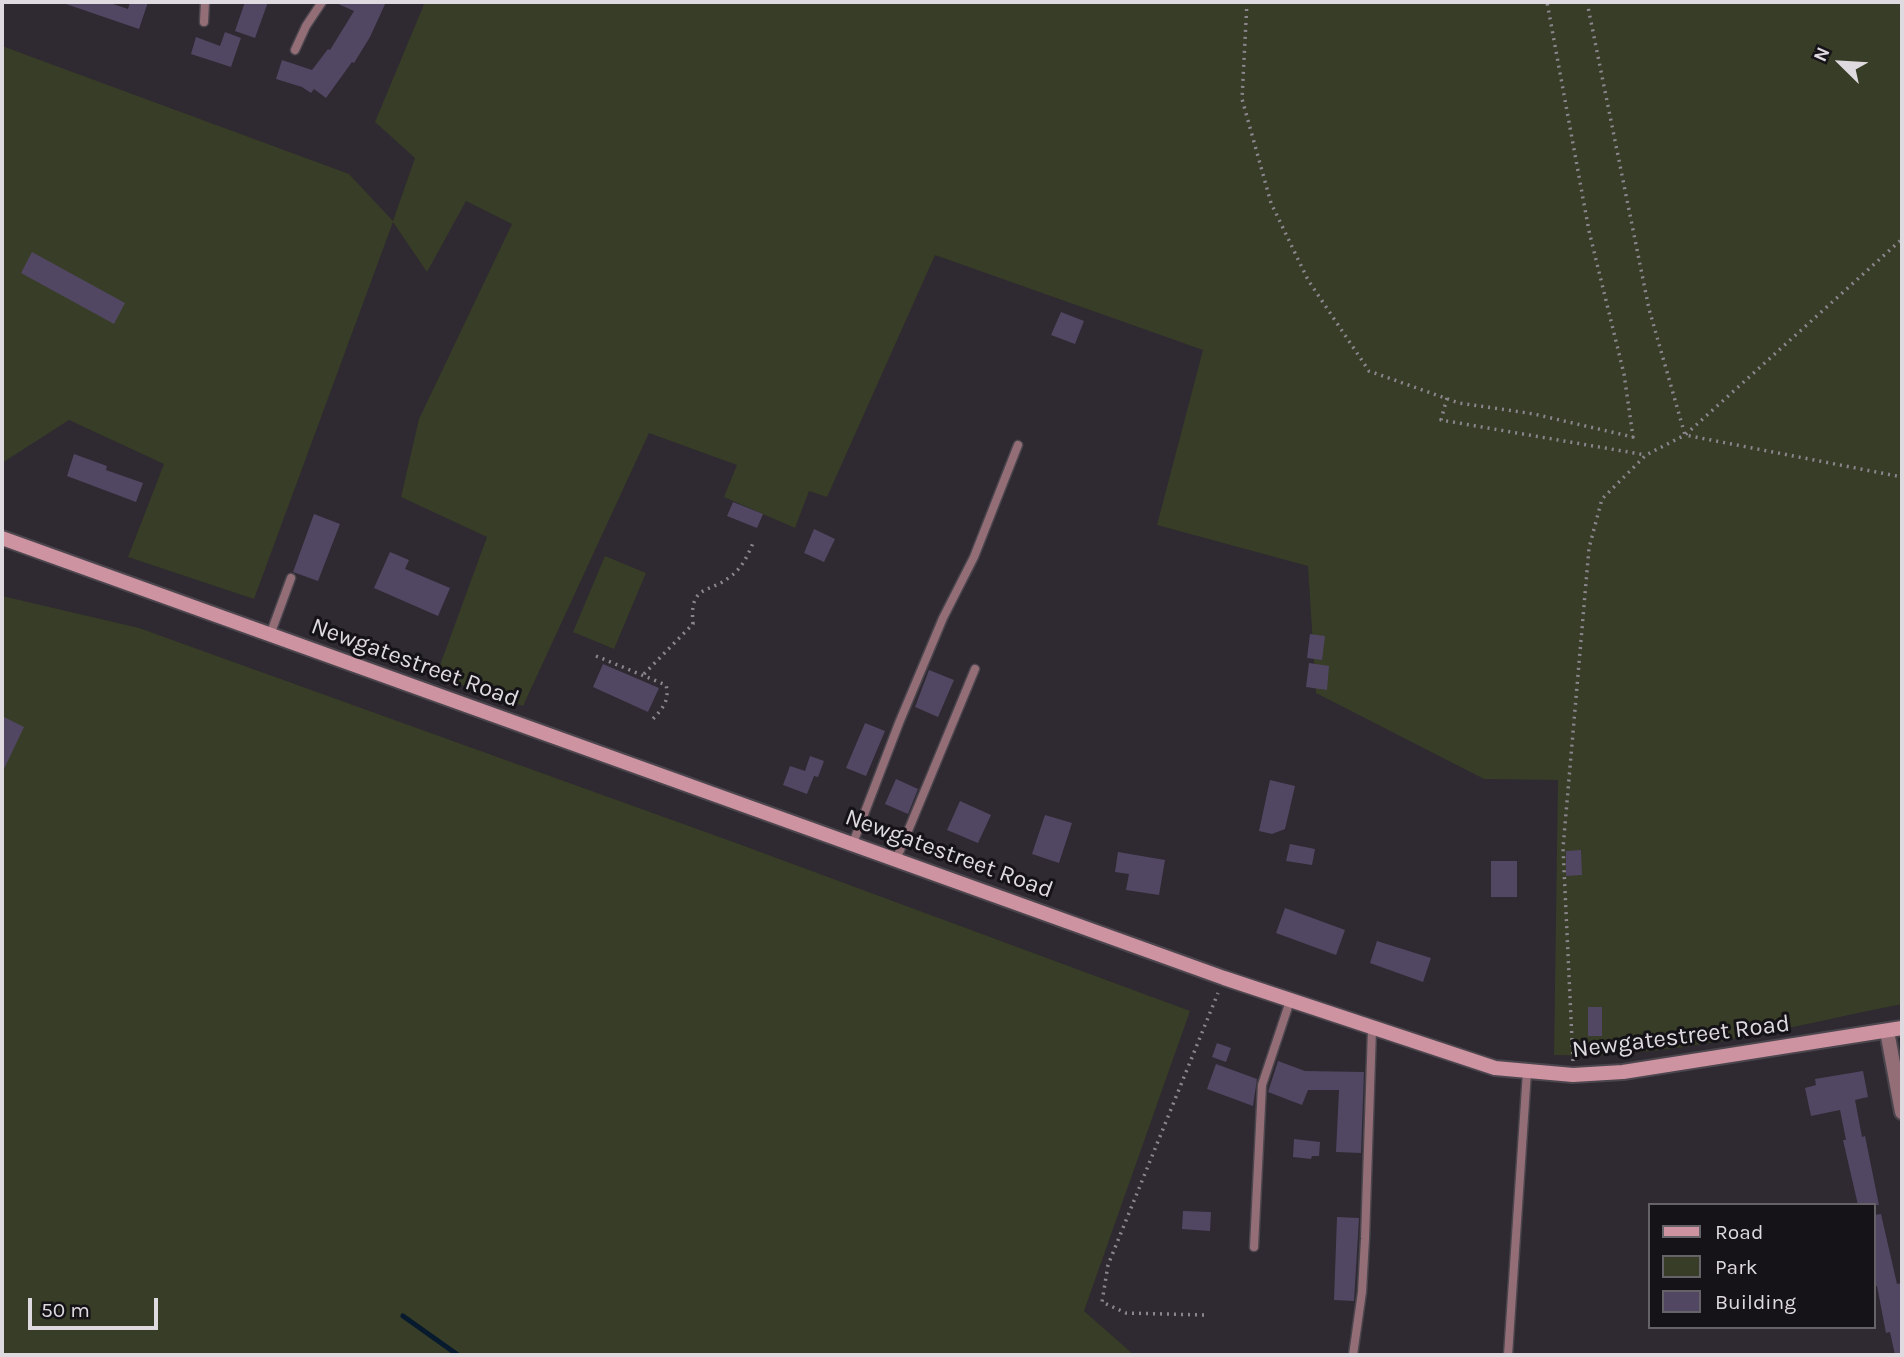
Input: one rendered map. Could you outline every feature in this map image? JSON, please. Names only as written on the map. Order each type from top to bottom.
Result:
[{"type":"street","name":"Newgatestreet Road","points":[[2,538],[1224,978],[1495,1068],[1573,1075],[1635,1070],[1902,1028]]},
{"type":"street","points":[[1887,1031],[1902,1112]]},
{"type":"lane","points":[[204,22],[205,2]]},
{"type":"lane","points":[[295,50],[306,26],[322,2]]},
{"type":"lane","points":[[853,843],[899,723],[943,618],[974,556],[1018,445]]},
{"type":"lane","points":[[270,635],[291,578]]},
{"type":"lane","points":[[896,860],[975,670]]},
{"type":"lane","points":[[1254,1247],[1262,1085],[1290,1001]]},
{"type":"lane","points":[[1353,1355],[1366,1240],[1372,1029]]},
{"type":"lane","points":[[1508,1355],[1527,1072]]},
{"type":"path","points":[[1247,2],[1242,99],[1271,203],[1308,281],[1369,371],[1459,402],[1534,414],[1633,436],[1624,374],[1589,231],[1547,2]]},
{"type":"path","points":[[1587,2],[1649,309],[1685,435]]},
{"type":"path","points":[[1573,1075],[1563,848],[1589,548],[1602,499],[1646,455],[1685,435],[1902,239]]},
{"type":"path","points":[[1447,398],[1441,420],[1646,455]]},
{"type":"path","points":[[1685,435],[1902,477]]},
{"type":"path","points":[[644,674],[694,624],[692,611],[703,589],[730,578],[739,569],[753,543]]},
{"type":"path","points":[[596,656],[666,685],[669,695],[663,708],[652,720]]},
{"type":"path","points":[[1204,1315],[1126,1313],[1102,1302],[1108,1265],[1224,978]]},
{"type":"green space","points":[[425,2],[1902,2],[1902,1004],[1684,1047],[1597,1055],[1554,1055],[1558,780],[1484,779],[1316,693],[1308,566],[1157,525],[1203,350],[935,255],[827,497],[809,491],[795,528],[724,497],[737,465],[649,433],[523,706],[436,676],[487,537],[401,497],[419,419],[512,224],[466,201],[427,272],[393,222],[254,599],[128,557],[164,464],[69,420],[2,463],[2,46],[349,174],[393,221],[415,158],[375,122]]},
{"type":"green space","points":[[605,556],[646,573],[614,649],[573,632]]},
{"type":"green space","points":[[2,596],[139,628],[736,843],[1190,1011],[1084,1311],[1134,1355],[2,1355]]},
{"type":"building","points":[[66,2],[107,2],[128,9],[130,2],[148,2],[139,29]]},
{"type":"building","points":[[245,2],[268,2],[255,38],[235,31]]},
{"type":"building","points":[[334,2],[386,2],[354,63],[352,62],[326,98],[314,89],[311,93],[302,87],[276,79],[282,60],[312,70],[328,49],[330,50],[354,11]]},
{"type":"building","points":[[225,32],[241,38],[231,67],[191,54],[196,37],[220,46]]},
{"type":"building","points":[[32,252],[125,303],[114,324],[21,273]]},
{"type":"building","points":[[1061,312],[1084,321],[1075,344],[1051,335]]},
{"type":"building","points":[[74,454],[107,466],[106,470],[143,483],[136,502],[67,476]]},
{"type":"building","points":[[733,502],[763,514],[757,528],[727,516]]},
{"type":"building","points":[[314,514],[340,524],[318,581],[293,572]]},
{"type":"building","points":[[814,529],[835,539],[824,562],[804,553]]},
{"type":"building","points":[[390,552],[409,560],[405,569],[450,588],[438,616],[374,588]]},
{"type":"building","points":[[1310,634],[1325,636],[1322,660],[1307,658]]},
{"type":"building","points":[[1309,663],[1329,666],[1327,690],[1306,687]]},
{"type":"building","points":[[603,664],[659,688],[648,712],[593,687]]},
{"type":"building","points":[[929,670],[954,680],[938,717],[915,707]]},
{"type":"building","points":[[2,716],[24,727],[2,773]]},
{"type":"building","points":[[865,723],[885,731],[866,776],[846,768]]},
{"type":"building","points":[[810,756],[824,761],[807,794],[783,785],[790,766],[805,771]]},
{"type":"building","points":[[896,779],[918,789],[908,814],[885,804]]},
{"type":"building","points":[[1270,780],[1295,786],[1285,829],[1272,834],[1259,831]]},
{"type":"building","points":[[960,801],[991,815],[978,843],[947,830]]},
{"type":"building","points":[[1045,815],[1072,823],[1059,863],[1032,854]]},
{"type":"building","points":[[1290,844],[1315,849],[1312,865],[1286,861]]},
{"type":"building","points":[[1581,850],[1582,875],[1566,876],[1566,851]]},
{"type":"building","points":[[1118,852],[1165,860],[1159,895],[1126,890],[1129,874],[1115,872]]},
{"type":"building","points":[[1491,861],[1517,861],[1517,897],[1491,897]]},
{"type":"building","points":[[1285,908],[1345,930],[1336,955],[1276,933]]},
{"type":"building","points":[[1377,941],[1431,958],[1423,982],[1370,963]]},
{"type":"building","points":[[1588,1007],[1602,1007],[1602,1036],[1588,1036]]},
{"type":"building","points":[[1217,1043],[1231,1048],[1226,1062],[1212,1057]]},
{"type":"building","points":[[1278,1061],[1305,1071],[1364,1072],[1361,1153],[1336,1152],[1339,1090],[1308,1090],[1302,1105],[1268,1092]]},
{"type":"building","points":[[1216,1064],[1257,1079],[1253,1106],[1207,1089]]},
{"type":"building","points":[[1863,1071],[1868,1097],[1855,1100],[1879,1205],[1858,1203],[1843,1140],[1846,1140],[1840,1110],[1811,1116],[1805,1088],[1816,1085],[1815,1079]]},
{"type":"building","points":[[1294,1139],[1320,1142],[1319,1156],[1312,1156],[1311,1159],[1293,1157]]},
{"type":"building","points":[[1183,1211],[1211,1212],[1210,1231],[1182,1229]]},
{"type":"building","points":[[1881,1214],[1897,1284],[1902,1283],[1902,1355],[1895,1355],[1890,1332],[1886,1333],[1876,1286],[1876,1215]]},
{"type":"building","points":[[1337,1217],[1359,1218],[1354,1301],[1334,1300]]},
{"type":"waterway","points":[[403,1316],[458,1355]]}]
